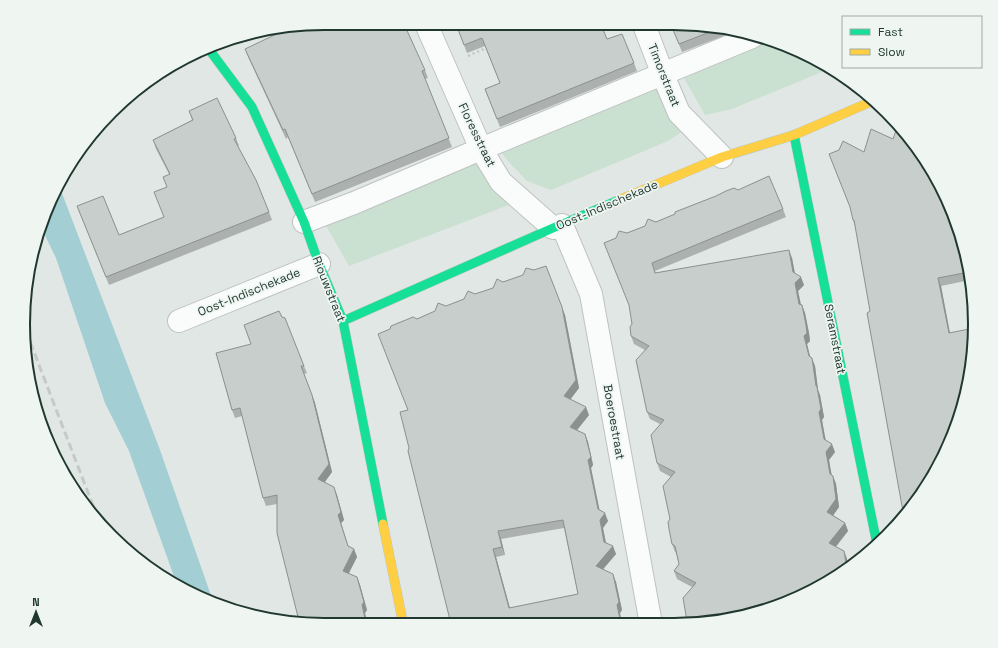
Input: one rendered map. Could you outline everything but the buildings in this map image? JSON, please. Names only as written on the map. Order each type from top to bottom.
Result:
[{"type":"street","name":"Floresstraat","points":[[429,30],[481,148],[501,182],[558,226]]},
{"type":"street","name":"Timorstraat","points":[[646,30],[679,113],[722,156]]},
{"type":"street","points":[[304,222],[354,203],[481,148],[663,75],[747,39]]},
{"type":"street","name":"Riouwstraat","points":[[211,52],[252,107],[304,222],[319,264],[343,321],[402,618]]},
{"type":"street","name":"Oost-Indischekade","points":[[343,321],[558,226],[722,156],[794,135],[868,103]]},
{"type":"street","name":"Seramstraat","points":[[794,135],[876,538]]},
{"type":"street","name":"Boeroestraat","points":[[558,226],[591,294],[650,618]]},
{"type":"street","name":"Oost-Indischekade","points":[[179,321],[319,264]]},
{"type":"path","points":[[268,39],[274,35]]},
{"type":"path","points":[[445,66],[488,47]]},
{"type":"green space","points":[[764,44],[787,52],[824,71],[732,109],[705,115],[684,78]]},
{"type":"green space","points":[[657,86],[683,131],[668,141],[551,190],[527,181],[501,152]]},
{"type":"green space","points":[[476,158],[511,204],[349,266],[325,224]]},
{"type":"water","points":[[61,191],[160,450],[211,596],[174,577],[129,451],[105,403],[56,258],[44,234],[52,211]]},
{"type":"railway","points":[[31,344],[93,505]]},
{"type":"traffic: fast","points":[[211,52],[252,107],[304,222],[319,264],[343,321],[383,524]]},
{"type":"traffic: fast","points":[[794,135],[876,538]]},
{"type":"traffic: fast","points":[[343,321],[619,200]]},
{"type":"traffic: slow","points":[[619,200],[722,157],[794,135],[868,103]]},
{"type":"traffic: slow","points":[[383,524],[402,618]]}]
